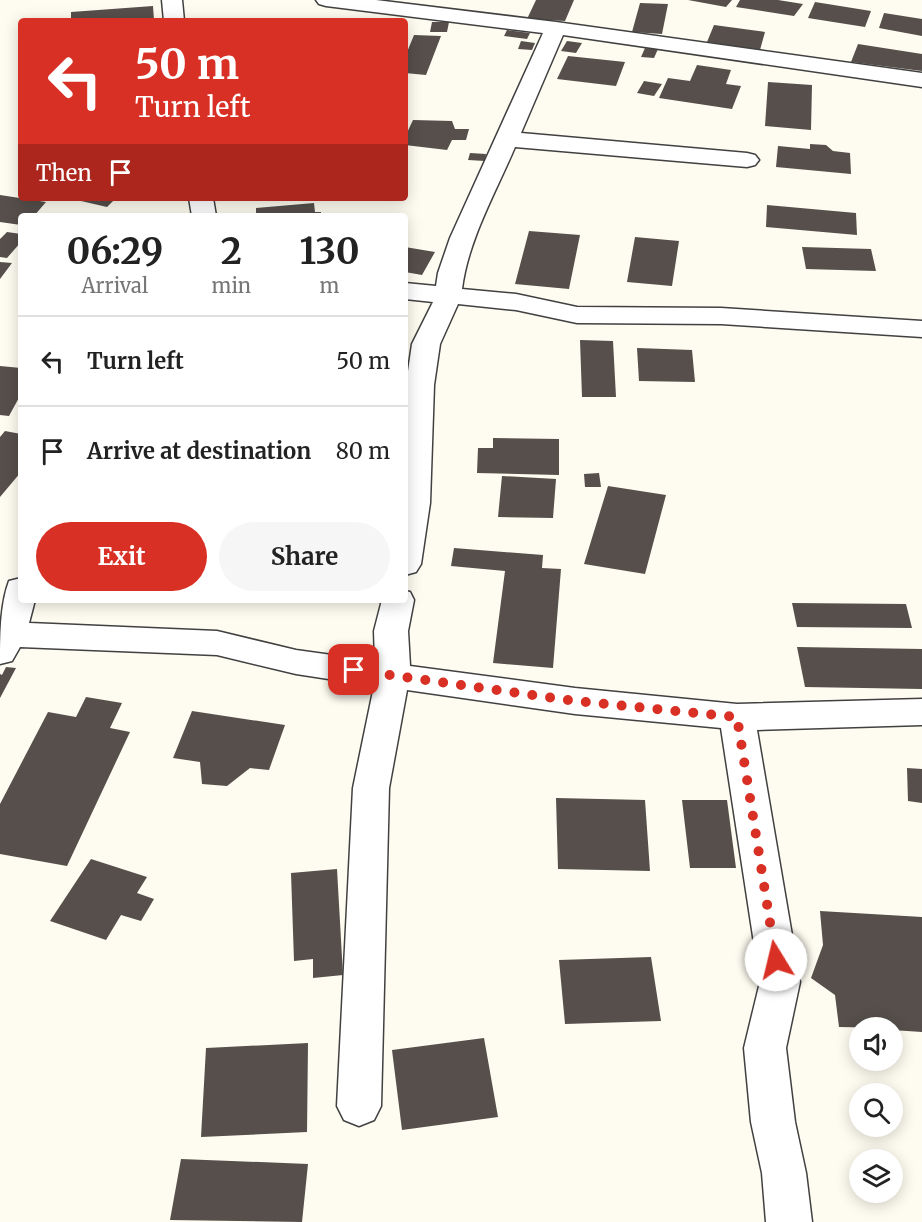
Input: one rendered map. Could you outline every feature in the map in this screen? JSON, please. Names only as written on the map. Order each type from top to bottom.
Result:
[{"type":"street","points":[[172,0],[174,18]]},
{"type":"street","points":[[326,0],[556,28],[922,80]]},
{"type":"street","points":[[510,23],[514,0]]},
{"type":"street","points":[[408,546],[415,503],[420,385],[426,344],[448,297],[451,273],[463,238],[556,28]]},
{"type":"street","points":[[507,139],[747,160]]},
{"type":"street","points":[[408,291],[516,302],[577,315],[721,316],[922,329]]},
{"type":"street","points":[[18,598],[3,640],[217,643],[296,662],[393,676],[575,701],[737,717],[922,712]]},
{"type":"street","points":[[359,1106],[371,788],[393,676],[391,631],[397,603]]},
{"type":"street","points":[[737,717],[780,982],[765,1048],[773,1122],[784,1173],[789,1222]]},
{"type":"building","points":[[536,0],[574,0],[565,21],[527,19]]},
{"type":"building","points":[[688,0],[732,0],[726,7]]},
{"type":"building","points":[[740,0],[778,0],[803,4],[794,16],[736,7]]},
{"type":"building","points":[[815,2],[871,11],[865,27],[808,18]]},
{"type":"building","points":[[640,3],[668,4],[662,34],[632,32]]},
{"type":"building","points":[[153,6],[154,18],[71,18],[71,12]]},
{"type":"building","points":[[884,13],[922,19],[922,36],[879,28]]},
{"type":"building","points":[[432,22],[449,22],[447,32],[430,32]]},
{"type":"building","points":[[714,25],[765,32],[760,50],[707,42]]},
{"type":"building","points":[[507,30],[530,33],[527,39],[504,36]]},
{"type":"building","points":[[414,35],[441,36],[426,75],[408,73],[408,50]]},
{"type":"building","points":[[521,41],[535,43],[532,50],[518,49]]},
{"type":"building","points":[[567,41],[582,43],[576,53],[561,51]]},
{"type":"building","points":[[858,44],[922,54],[922,71],[851,62]]},
{"type":"building","points":[[645,48],[658,49],[654,58],[641,57]]},
{"type":"building","points":[[568,56],[625,62],[616,86],[557,79]]},
{"type":"building","points":[[697,65],[731,70],[726,84],[741,86],[732,109],[659,98],[668,78],[690,81]]},
{"type":"building","points":[[644,81],[662,84],[654,96],[637,93]]},
{"type":"building","points":[[768,82],[812,85],[811,130],[765,126]]},
{"type":"building","points":[[413,120],[452,121],[455,129],[469,129],[466,140],[452,140],[447,150],[408,145],[408,131]]},
{"type":"building","points":[[810,144],[826,145],[833,151],[850,153],[851,174],[776,167],[778,146],[810,149]]},
{"type":"building","points":[[470,153],[486,154],[485,161],[468,160]]},
{"type":"building","points":[[0,195],[18,198],[18,201],[46,202],[37,213],[18,213],[18,225],[0,222]]},
{"type":"building","points":[[81,201],[113,201],[107,207]]},
{"type":"building","points":[[314,203],[315,212],[321,213],[256,213],[256,208]]},
{"type":"building","points":[[767,205],[856,213],[857,235],[766,227]]},
{"type":"building","points":[[529,231],[580,235],[569,289],[515,284]]},
{"type":"building","points":[[7,232],[18,234],[18,245],[7,258],[0,257],[0,239]]},
{"type":"building","points":[[635,237],[679,241],[672,286],[627,282]]},
{"type":"building","points":[[802,247],[871,249],[876,271],[806,269]]},
{"type":"building","points":[[408,248],[435,252],[422,275],[408,273]]},
{"type":"building","points":[[0,262],[12,263],[0,279]]},
{"type":"building","points":[[580,340],[613,341],[616,397],[582,397]]},
{"type":"building","points":[[637,348],[692,350],[695,382],[639,381]]},
{"type":"building","points":[[0,366],[18,368],[18,400],[9,416],[0,415]]},
{"type":"building","points":[[5,431],[18,433],[18,476],[0,497],[0,437]]},
{"type":"building","points":[[493,438],[559,439],[559,475],[477,473],[478,448],[493,448]]},
{"type":"building","points":[[599,473],[601,487],[585,487],[584,474]]},
{"type":"building","points":[[502,476],[556,479],[553,518],[498,517]]},
{"type":"building","points":[[608,486],[666,495],[645,574],[584,564]]},
{"type":"building","points":[[454,548],[543,555],[542,568],[561,569],[553,668],[493,663],[505,571],[451,566]]},
{"type":"building","points":[[792,603],[906,604],[912,628],[797,627]]},
{"type":"building","points":[[797,647],[922,649],[922,689],[805,687]]},
{"type":"building","points":[[6,667],[16,668],[0,698],[0,674],[2,675]]},
{"type":"building","points":[[86,697],[122,703],[110,728],[130,732],[67,866],[0,854],[0,804],[48,712],[76,717]]},
{"type":"building","points":[[192,711],[285,725],[269,770],[250,768],[227,786],[202,784],[200,762],[173,758]]},
{"type":"building","points":[[907,768],[922,769],[922,803],[908,801]]},
{"type":"building","points":[[556,798],[645,800],[650,871],[558,869]]},
{"type":"building","points":[[682,800],[727,800],[736,868],[690,868]]},
{"type":"building","points":[[91,859],[147,877],[137,893],[154,899],[141,921],[121,915],[106,940],[50,921]]},
{"type":"building","points":[[337,869],[343,975],[313,978],[313,959],[294,961],[291,873]]},
{"type":"building","points":[[820,911],[922,917],[922,1032],[903,1031],[903,1017],[849,1017],[849,1027],[839,1027],[835,995],[811,978],[823,945]]},
{"type":"building","points":[[651,957],[661,1021],[565,1024],[559,960]]},
{"type":"building","points":[[484,1038],[498,1117],[402,1130],[392,1050]]},
{"type":"building","points":[[308,1043],[307,1132],[201,1137],[206,1048]]},
{"type":"building","points":[[181,1159],[308,1164],[302,1222],[170,1220]]},
{"type":"route","points":[[354,670],[575,701],[737,717],[776,960]]}]
